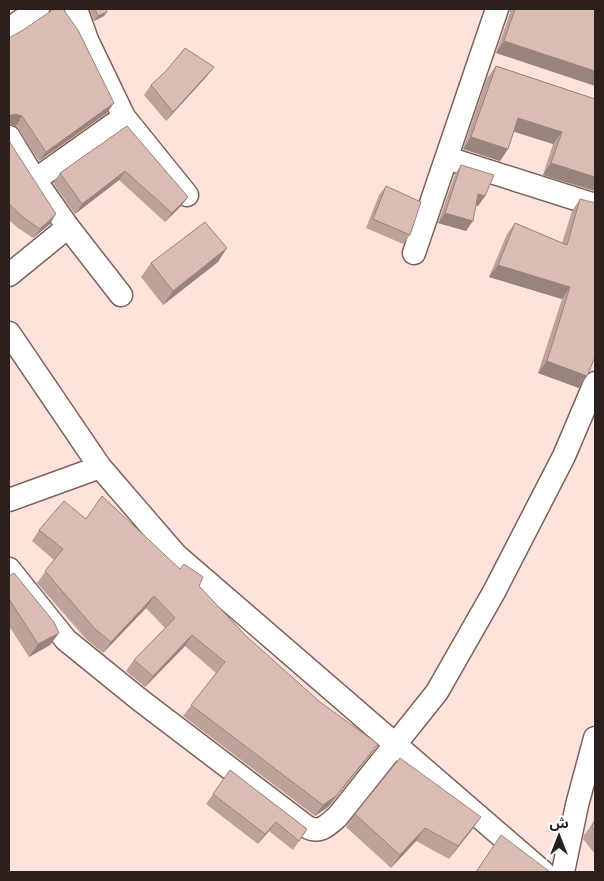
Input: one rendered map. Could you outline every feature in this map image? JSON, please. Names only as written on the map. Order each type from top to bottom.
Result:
[{"type":"street","points":[[9,29],[38,9]]},
{"type":"street","points":[[76,9],[90,48],[124,117],[187,195]]},
{"type":"street","points":[[414,253],[447,158],[488,64],[497,9]]},
{"type":"street","points":[[34,180],[124,117]]},
{"type":"street","points":[[9,137],[14,161],[34,180],[121,294]]},
{"type":"street","points":[[447,158],[595,205]]},
{"type":"street","points":[[9,275],[68,227]]},
{"type":"street","points":[[9,333],[100,466],[176,555],[544,872]]},
{"type":"street","points":[[9,569],[66,640],[140,700],[311,829],[321,830],[338,816],[437,692],[494,592],[564,456],[595,383]]},
{"type":"street","points":[[9,500],[100,466]]},
{"type":"street","points":[[563,872],[577,805],[595,738]]},
{"type":"building","points":[[54,9],[63,9],[78,30],[114,103],[46,152],[22,116],[15,114],[9,116],[9,38]]},
{"type":"building","points":[[95,9],[106,9],[107,12],[98,16]]},
{"type":"building","points":[[515,9],[595,9],[595,71],[504,41]]},
{"type":"building","points":[[185,48],[214,67],[173,112],[151,85],[166,71]]},
{"type":"building","points":[[496,66],[595,99],[595,177],[551,163],[562,132],[518,118],[508,149],[471,137]]},
{"type":"building","points":[[127,126],[188,197],[172,213],[125,171],[82,204],[60,173]]},
{"type":"building","points":[[9,141],[56,214],[40,229],[9,204]]},
{"type":"building","points":[[461,165],[494,175],[485,196],[478,194],[473,221],[445,213]]},
{"type":"building","points":[[386,186],[421,202],[410,235],[373,219]]},
{"type":"building","points":[[580,199],[595,203],[595,357],[587,376],[547,361],[570,287],[498,265],[515,223],[567,245]]},
{"type":"building","points":[[205,222],[227,248],[173,291],[151,263]]},
{"type":"building","points":[[102,496],[180,569],[184,564],[203,577],[199,586],[246,636],[320,702],[378,744],[336,796],[323,805],[191,705],[225,662],[192,635],[153,676],[134,660],[175,618],[154,596],[111,642],[95,629],[45,571],[63,549],[39,530],[64,501],[86,519]]},
{"type":"building","points":[[14,573],[54,622],[59,633],[38,644],[9,599],[9,576]]},
{"type":"building","points":[[400,758],[481,817],[458,846],[425,828],[400,855],[355,814]]},
{"type":"building","points":[[230,770],[307,829],[299,841],[276,822],[265,834],[213,794]]},
{"type":"building","points":[[595,820],[595,831],[592,827]]},
{"type":"building","points":[[501,835],[550,872],[476,872]]}]
